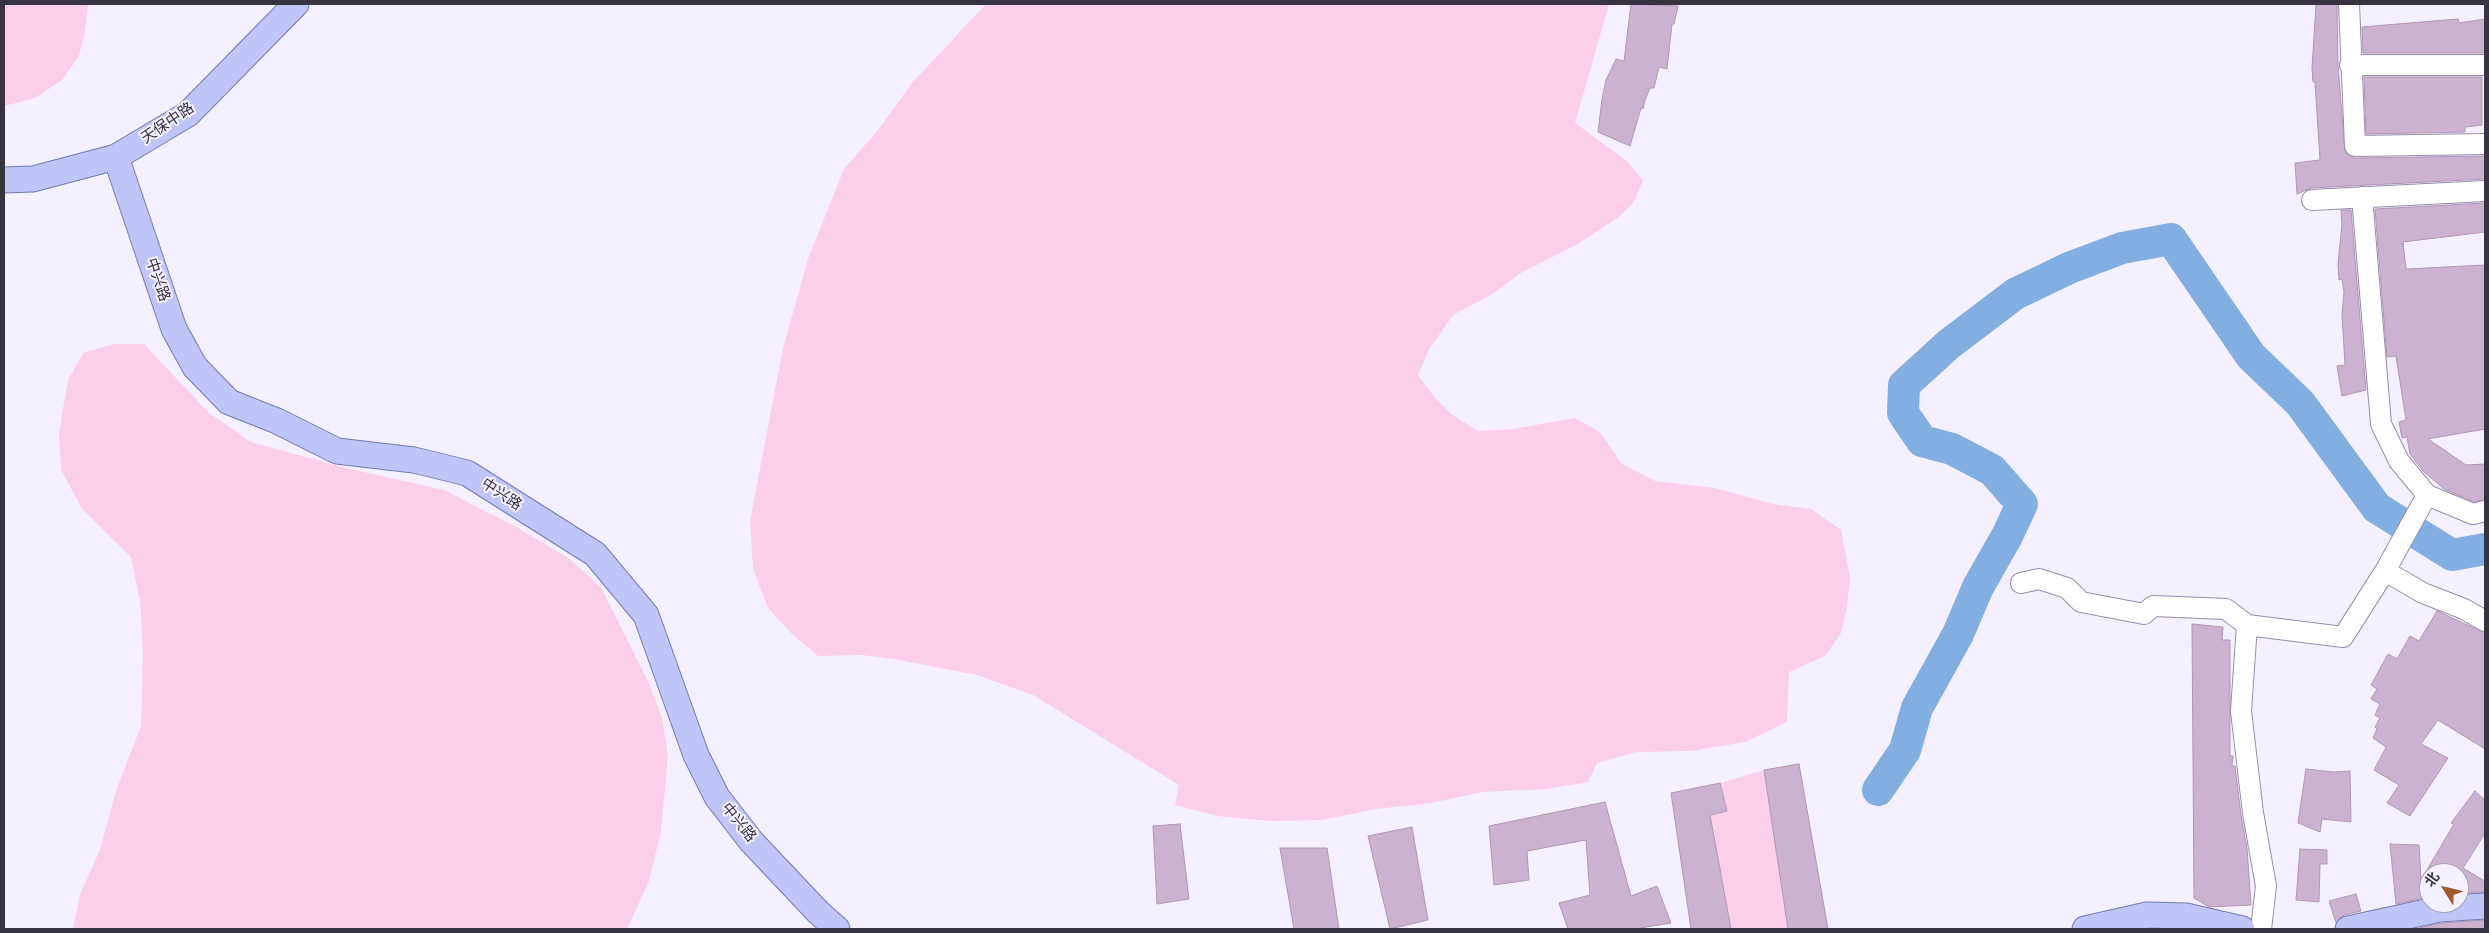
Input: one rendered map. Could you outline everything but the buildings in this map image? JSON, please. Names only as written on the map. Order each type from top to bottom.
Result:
[{"type":"main road","name":"天保中路","points":[[4,180],[33,179],[116,157],[188,114],[296,4]]},
{"type":"main road","name":"中兴路","points":[[116,157],[174,329],[195,367],[228,402],[277,421],[337,451],[414,460],[467,474],[595,554],[646,615],[696,755],[717,797],[752,841],[818,912],[837,929]]},
{"type":"main road","points":[[2348,929],[2440,910],[2485,906]]},
{"type":"main road","points":[[2086,929],[2147,915],[2186,916],[2242,929]]},
{"type":"street","points":[[2349,4],[2350,65],[2355,146],[2485,144]]},
{"type":"street","points":[[2350,65],[2485,65]]},
{"type":"street","points":[[2312,200],[2485,191]]},
{"type":"street","points":[[2362,197],[2381,424],[2399,461],[2427,495],[2473,514],[2485,511]]},
{"type":"street","points":[[2020,583],[2039,579],[2067,588],[2080,602],[2144,614],[2153,606],[2226,609],[2247,625],[2343,636],[2385,572],[2427,495]]},
{"type":"street","points":[[2385,572],[2423,593],[2464,609],[2485,621]]},
{"type":"street","points":[[2247,625],[2242,711],[2253,813],[2266,886],[2261,929]]},
{"type":"shaded area","points":[[4,4],[88,4],[79,56],[62,80],[35,98],[4,106]]},
{"type":"shaded area","points":[[986,4],[1609,4],[1575,123],[1627,161],[1643,181],[1633,203],[1619,217],[1576,245],[1521,273],[1491,295],[1453,315],[1428,351],[1418,375],[1435,398],[1451,414],[1478,431],[1513,429],[1575,418],[1600,432],[1622,464],[1655,481],[1715,488],[1773,504],[1811,509],[1841,530],[1850,578],[1847,607],[1841,633],[1825,656],[1789,672],[1787,722],[1745,742],[1692,751],[1637,752],[1597,763],[1588,782],[1547,789],[1482,792],[1432,803],[1376,809],[1322,820],[1271,821],[1217,816],[1175,805],[1179,785],[1033,695],[977,675],[894,659],[862,655],[818,656],[791,633],[768,608],[753,569],[750,521],[783,348],[808,259],[844,169],[878,130],[912,83]]},
{"type":"shaded area","points":[[114,344],[144,344],[209,413],[251,442],[346,468],[444,490],[518,528],[570,559],[602,589],[648,681],[662,718],[668,756],[661,831],[649,881],[627,929],[73,929],[80,894],[100,850],[116,791],[141,726],[143,652],[140,601],[131,557],[82,509],[61,470],[59,433],[68,380],[83,353]]},
{"type":"shaded area","points":[[1764,770],[1788,929],[1731,929],[1710,815],[1727,811],[1720,783]]},
{"type":"waterway","points":[[1878,790],[1905,750],[1917,708],[1958,634],[1978,587],[2007,536],[2022,504],[1992,470],[1952,449],[1922,441],[1903,413],[1904,385],[1949,344],[2015,294],[2069,268],[2122,248],[2171,239],[2251,356],[2300,403],[2377,508],[2452,555],[2485,549]]}]
